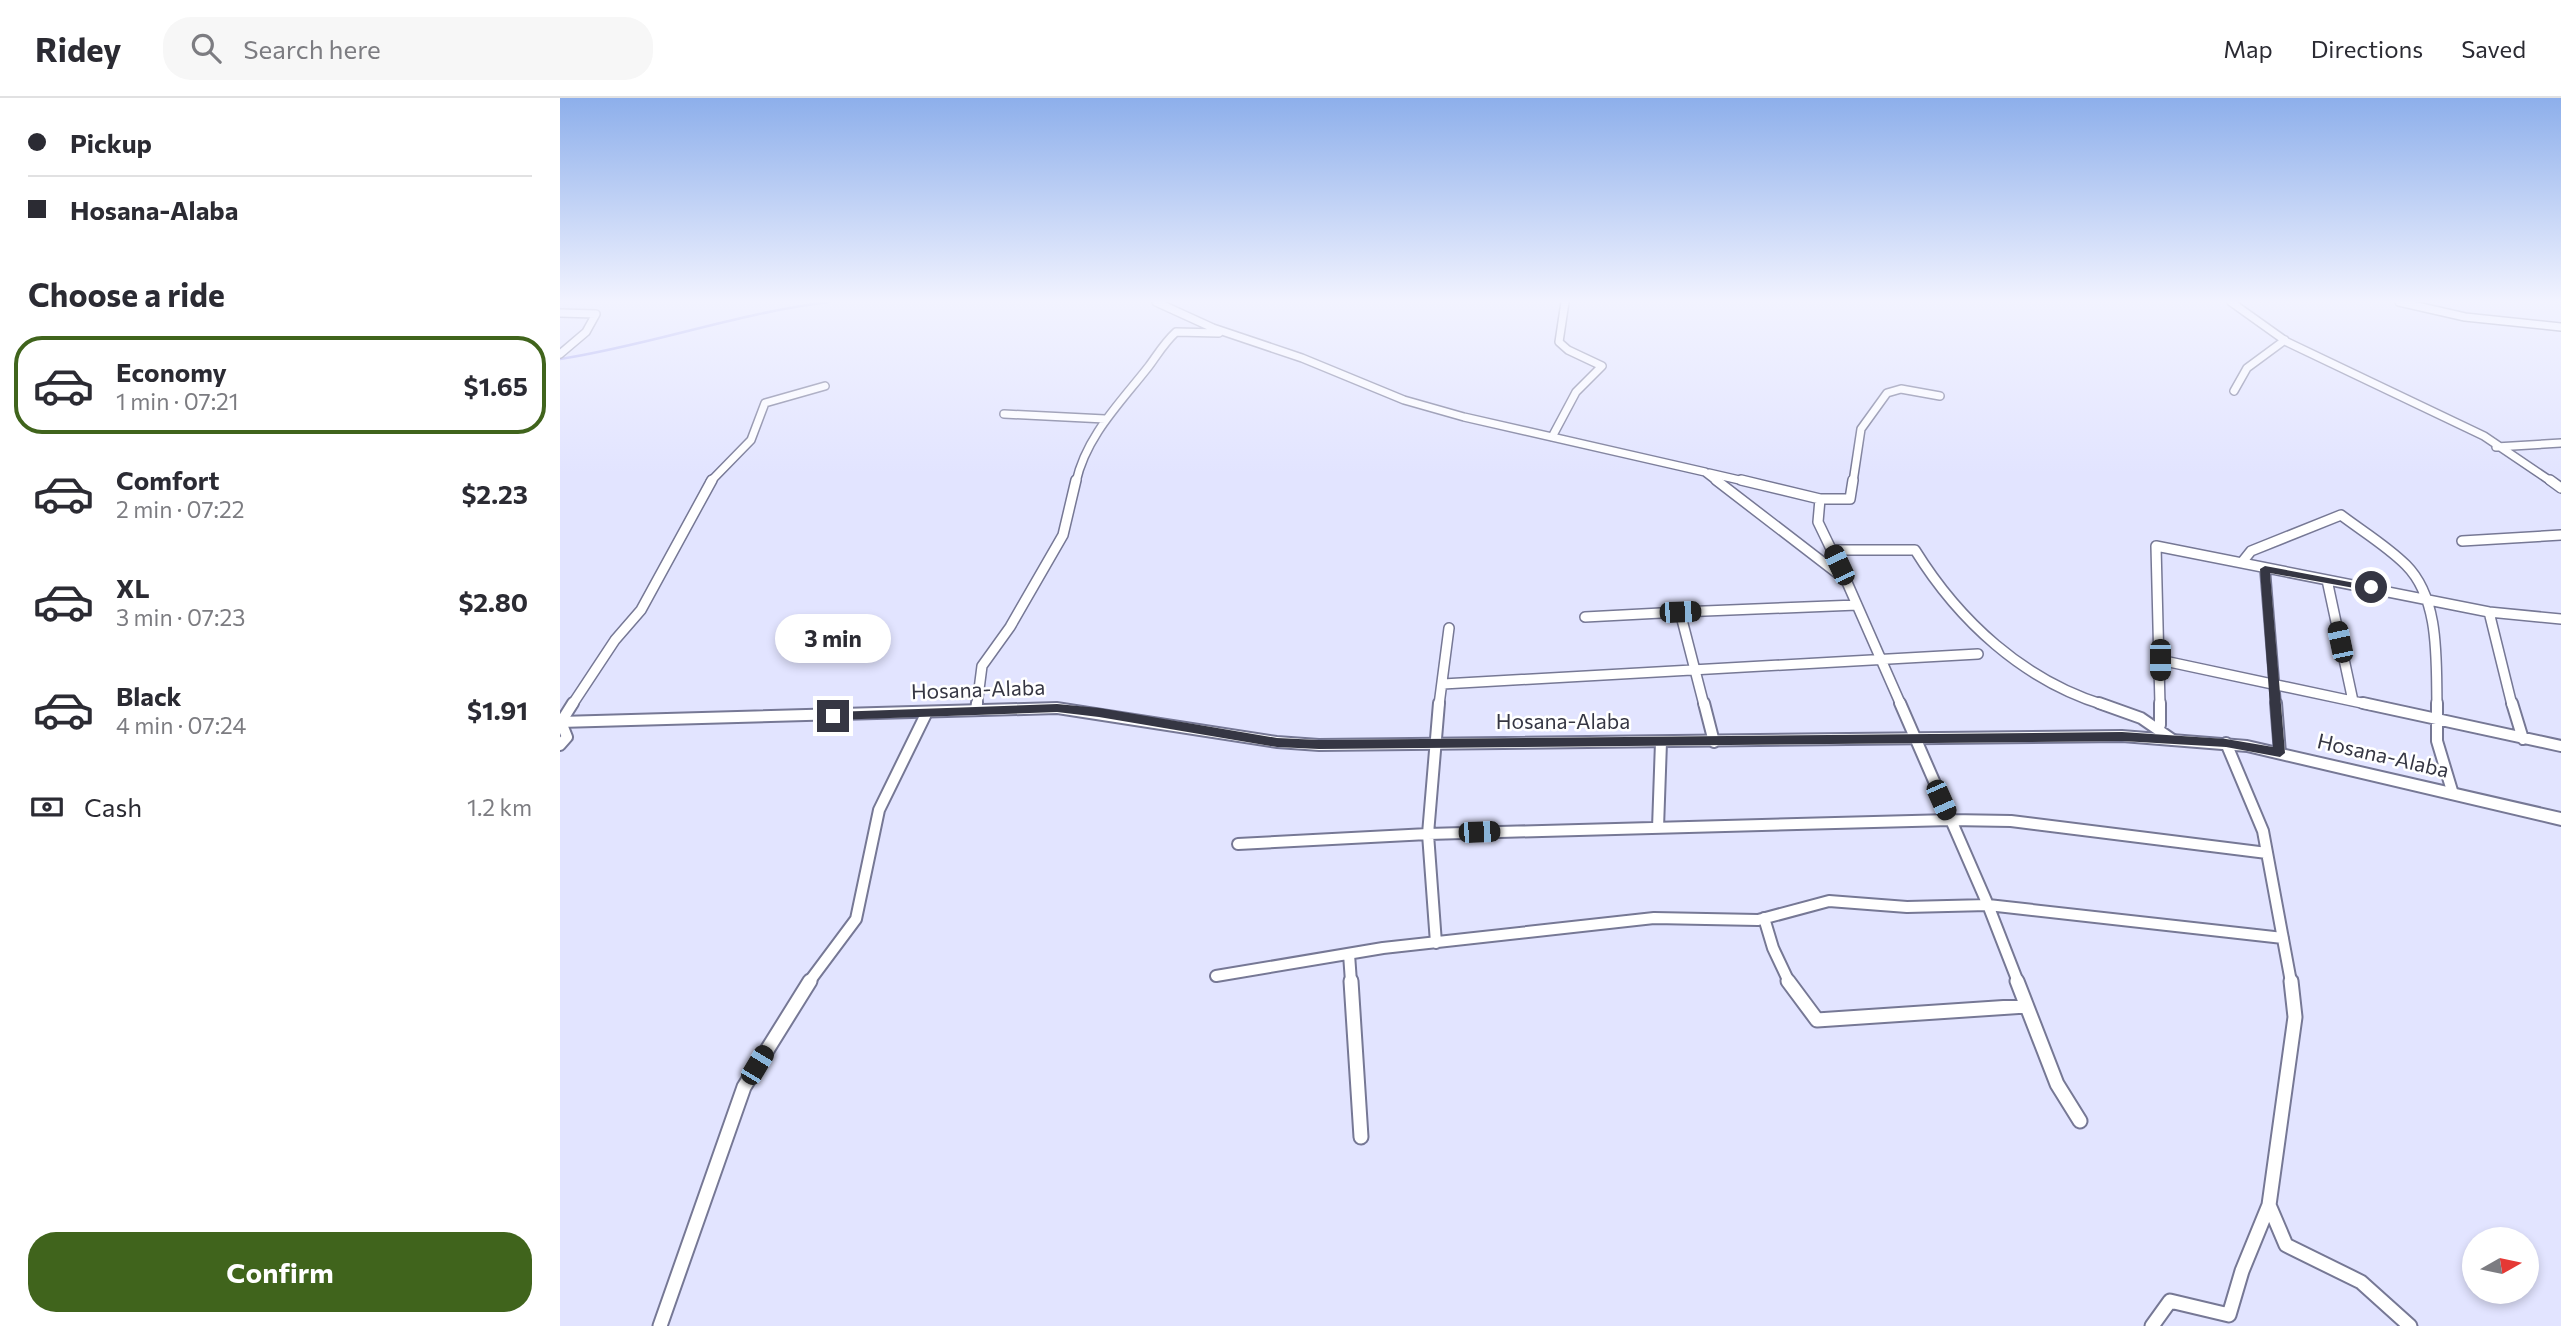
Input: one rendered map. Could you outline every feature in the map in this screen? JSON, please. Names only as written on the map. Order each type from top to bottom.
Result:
[{"type":"main road","name":"Hosana-Alaba","points":[[561,722],[1057,708],[1099,712],[1277,743],[1915,741],[2122,736],[2226,743],[2280,753],[2561,819]]},
{"type":"street","points":[[976,710],[982,666],[1010,627],[1063,535],[1077,476],[1105,419],[1154,359]]},
{"type":"street","points":[[1305,359],[1404,400],[1464,417],[1820,499],[1850,499],[1861,429],[1887,393],[1901,389],[1940,396]]},
{"type":"street","points":[[1552,437],[1576,392],[1602,366],[1588,359]]},
{"type":"street","points":[[2234,391],[2236,381],[2256,359]]},
{"type":"street","points":[[2325,359],[2484,436],[2496,447],[2561,488]]},
{"type":"street","points":[[560,745],[567,737],[561,722],[615,640],[641,610],[701,495],[715,476],[751,440],[765,403],[825,386]]},
{"type":"street","points":[[1004,414],[1105,419]]},
{"type":"street","points":[[2496,447],[2561,443]]},
{"type":"street","points":[[1705,472],[1846,580]]},
{"type":"street","points":[[1820,499],[1818,523],[1846,580],[1988,905],[2057,1084],[2080,1121]]},
{"type":"street","points":[[2243,561],[2251,551],[2341,514],[2407,566],[2428,600],[2436,661],[2437,741],[2454,794]]},
{"type":"street","points":[[2462,541],[2561,535]]},
{"type":"street","points":[[2160,724],[2156,547],[2243,561],[2265,569],[2489,612],[2561,619]]},
{"type":"street","points":[[1832,550],[1915,550],[1934,584],[1990,641],[2026,670],[2076,695],[2160,724],[2173,740]]},
{"type":"street","points":[[2265,569],[2280,753]]},
{"type":"street","points":[[2327,580],[2353,701]]},
{"type":"street","points":[[1585,617],[1857,605]]},
{"type":"street","points":[[1680,612],[1714,742]]},
{"type":"street","points":[[2489,612],[2500,640],[2515,719],[2523,739]]},
{"type":"street","points":[[1436,943],[1428,834],[1434,744],[1449,628]]},
{"type":"street","points":[[1443,684],[1882,662],[1978,654]]},
{"type":"street","points":[[2160,660],[2437,717],[2561,746]]},
{"type":"street","points":[[660,1326],[744,1087],[820,965],[856,919],[879,810],[927,712]]},
{"type":"street","points":[[1658,828],[1661,742]]},
{"type":"street","points":[[2152,1326],[2170,1301],[2229,1315],[2242,1271],[2269,1205],[2295,1017],[2263,831],[2226,743]]},
{"type":"street","points":[[1238,844],[1428,834],[1950,820],[2011,821],[2267,853]]},
{"type":"street","points":[[1216,976],[1349,954],[1654,918],[1764,918],[1829,901],[1907,907],[1988,905],[2283,938]]},
{"type":"street","points":[[1764,918],[1770,945],[1790,990],[1817,1020],[2026,1006]]},
{"type":"street","points":[[1349,954],[1361,1137]]},
{"type":"street","points":[[2269,1205],[2286,1245],[2361,1282],[2410,1326]]},
{"type":"route","points":[[833,716],[1057,708],[1099,712],[1277,743],[1319,745],[1915,741],[2122,736],[2226,743],[2280,753],[2265,569],[2371,587]]}]
